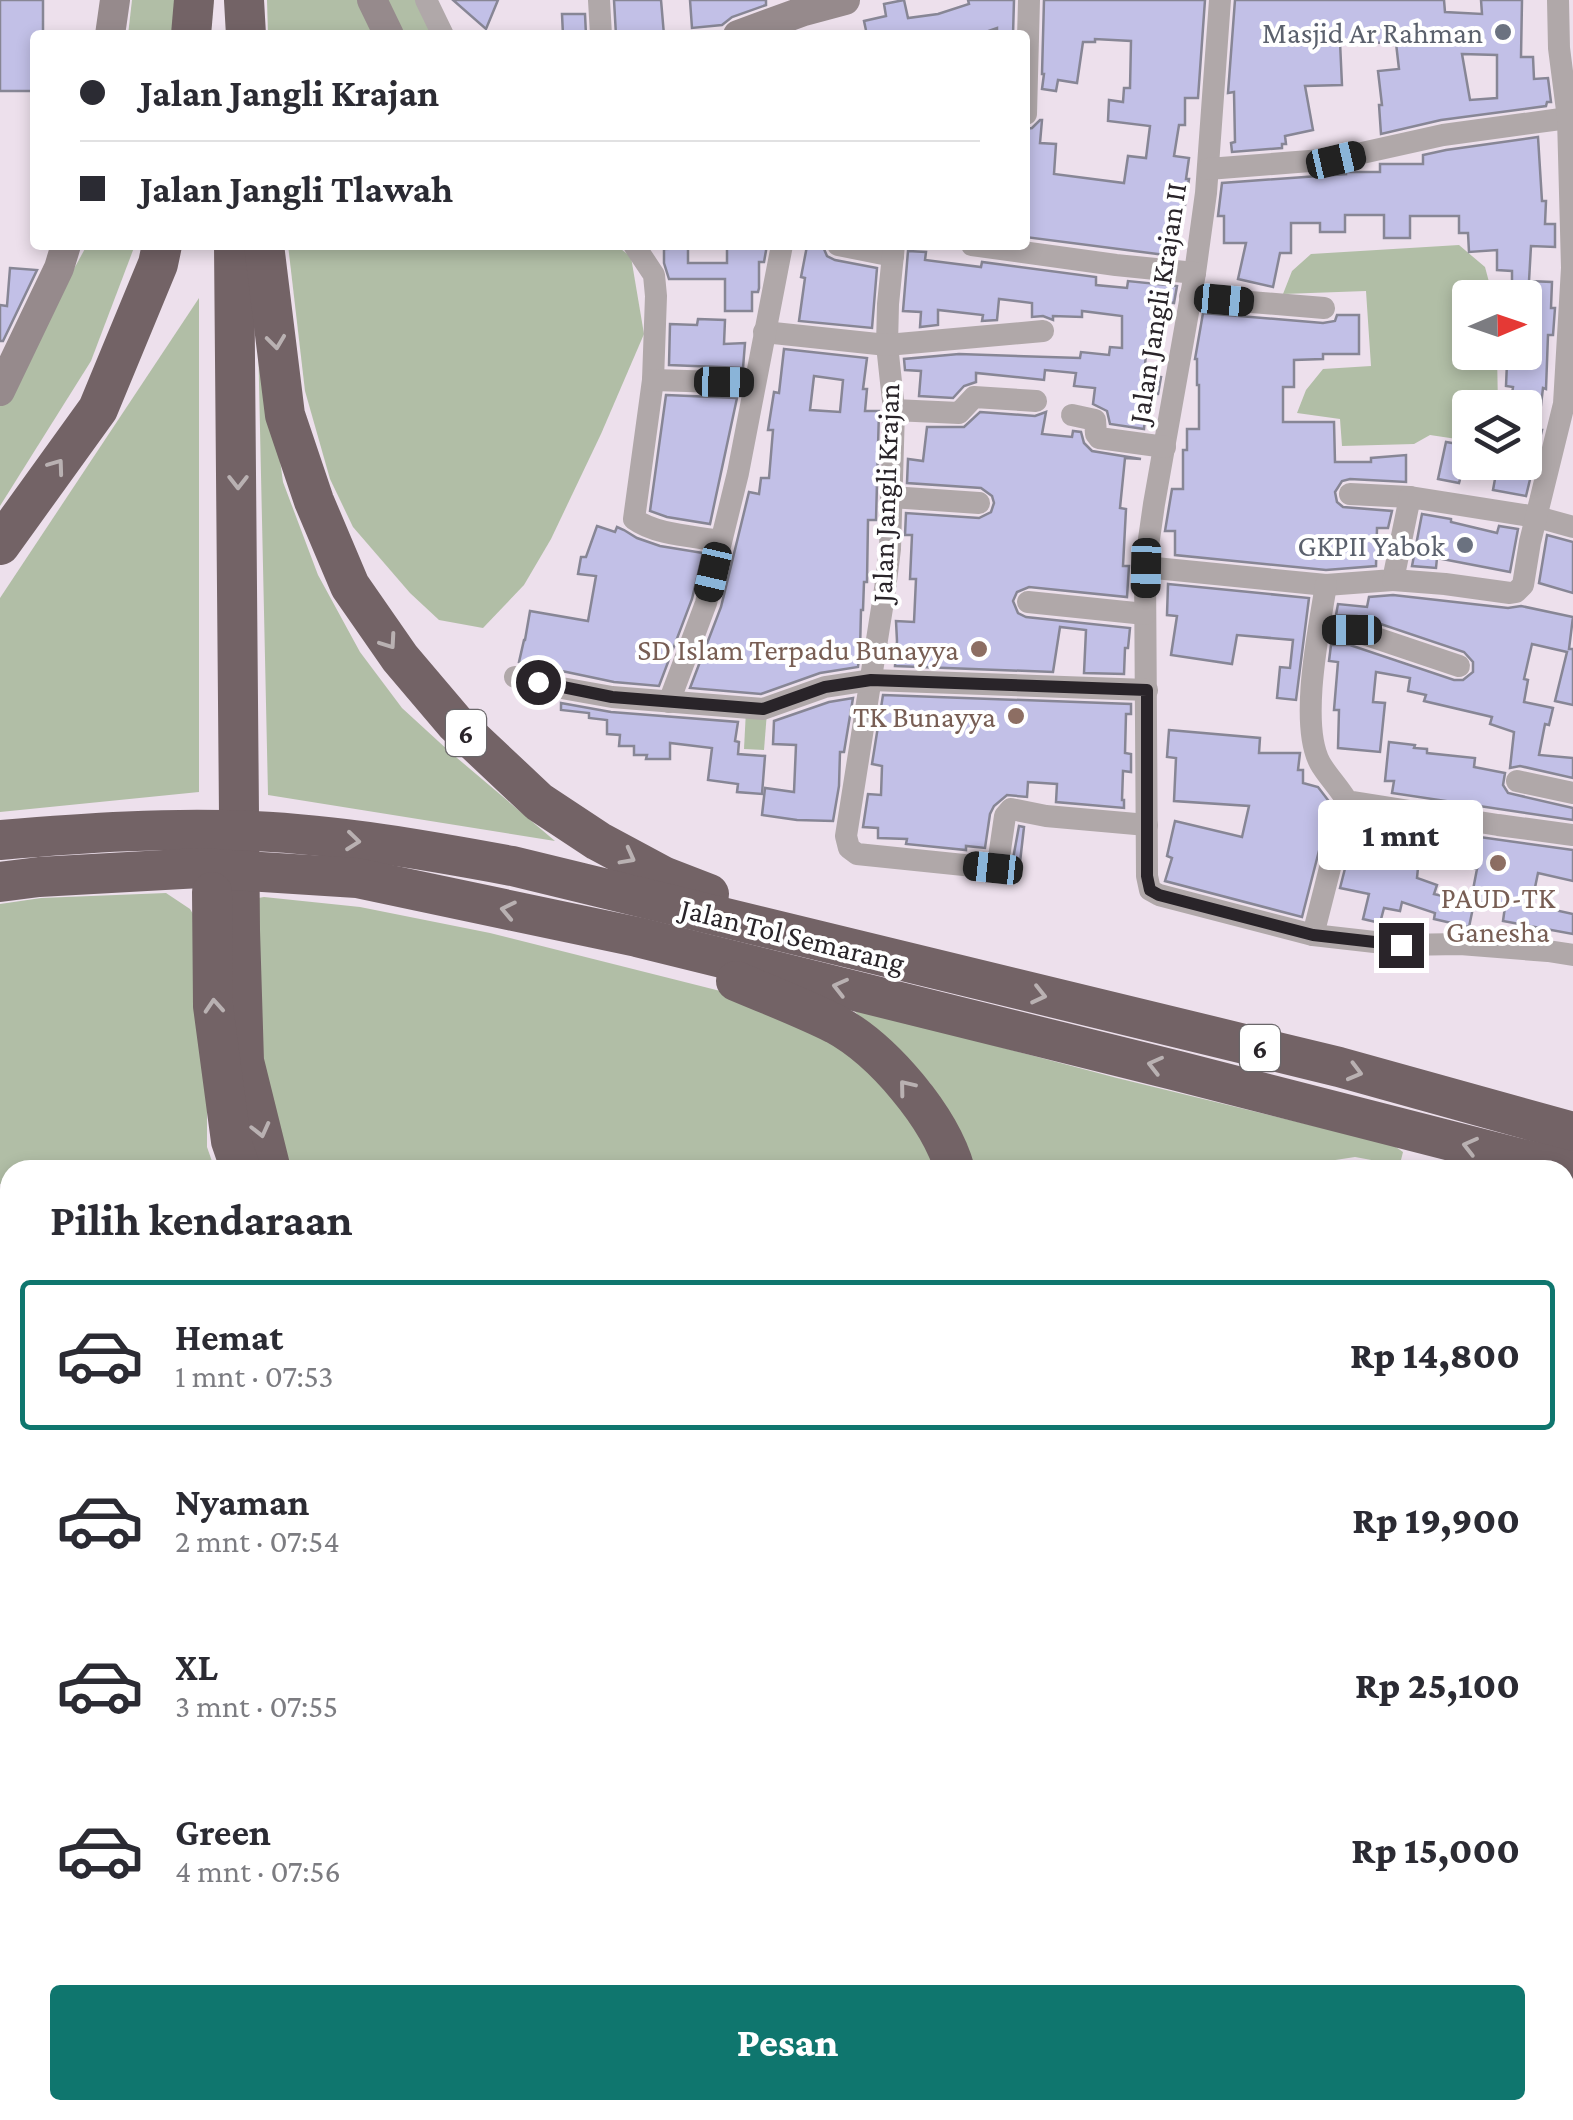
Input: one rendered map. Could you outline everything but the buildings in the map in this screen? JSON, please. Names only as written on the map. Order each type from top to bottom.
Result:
[{"type":"highway","points":[[192,30],[197,0]]},
{"type":"highway","points":[[197,0],[201,30]]},
{"type":"highway","points":[[232,0],[233,30]]},
{"type":"highway","points":[[244,0],[246,30]]},
{"type":"highway","points":[[0,545],[98,410],[161,250]]},
{"type":"highway","points":[[208,250],[225,758],[226,931],[244,1061],[269,1160]]},
{"type":"highway","points":[[225,758],[238,469],[234,250]]},
{"type":"highway","name":"6","points":[[265,250],[286,416],[314,501],[350,586],[400,658],[456,724],[539,802],[598,842],[665,877],[944,972]]},
{"type":"highway","name":"Jalan Tol Semarang","points":[[0,840],[96,832],[256,831],[407,847],[512,866],[1339,1067],[1573,1132]]},
{"type":"highway","name":"Jalan Tol Semarang","points":[[0,882],[39,876],[200,868],[357,878],[638,937],[1526,1160]]},
{"type":"highway","points":[[226,931],[213,1006],[230,1141],[237,1160]]},
{"type":"highway","name":"6","points":[[638,937],[838,1026],[885,1061],[928,1114],[950,1160]]},
{"type":"street","points":[[372,0],[387,30]]},
{"type":"street","points":[[426,0],[441,30]]},
{"type":"street","points":[[599,0],[600,30]]},
{"type":"street","points":[[753,30],[845,0]]},
{"type":"street","points":[[1028,30],[1029,0]]},
{"type":"street","name":"Jalan Jangli Krajan II","points":[[1220,0],[1196,272],[1146,568],[1147,876],[1150,890],[1159,895],[1313,935]]},
{"type":"street","points":[[1146,568],[1326,585],[1393,580],[1516,592],[1523,585],[1564,404],[1572,246],[1566,48],[1558,0]]},
{"type":"street","points":[[1208,169],[1336,160],[1443,134],[1568,118]]},
{"type":"street","points":[[0,392],[64,250]]},
{"type":"street","points":[[637,250],[654,275],[656,296],[652,380],[634,518],[662,530],[720,541]]},
{"type":"street","points":[[669,702],[706,603],[738,473],[781,250]]},
{"type":"street","name":"Jalan Jangli Krajan","points":[[894,250],[888,304],[894,410],[890,548],[846,836],[849,848],[857,854],[993,868],[998,864],[1005,816],[1011,809],[1147,825]]},
{"type":"street","points":[[1008,250],[1196,272]]},
{"type":"street","points":[[1190,297],[1324,308]]},
{"type":"street","points":[[764,332],[888,346],[1042,330]]},
{"type":"street","points":[[652,380],[754,383]]},
{"type":"street","points":[[894,410],[959,413],[974,397],[1036,400]]},
{"type":"street","points":[[1072,415],[1095,420],[1099,438],[1165,446]]},
{"type":"street","points":[[1350,494],[1410,497],[1538,517],[1573,527]]},
{"type":"street","points":[[891,497],[979,503]]},
{"type":"street","points":[[1393,580],[1410,497]]},
{"type":"street","points":[[1326,585],[1310,707],[1320,764],[1348,801],[1573,834]]},
{"type":"street","points":[[1028,602],[1145,614]]},
{"type":"street","points":[[1319,630],[1352,630],[1459,666]]},
{"type":"street","points":[[515,677],[583,693],[763,709],[825,687],[871,680],[1147,690]]},
{"type":"street","points":[[1517,781],[1573,793]]},
{"type":"street","points":[[1348,801],[1313,935],[1401,945],[1460,944],[1573,955]]},
{"type":"green space","points":[[132,0],[178,0],[173,30],[129,30]]},
{"type":"green space","points":[[267,0],[433,0],[440,30],[268,30]]},
{"type":"green space","points":[[1459,245],[1485,267],[1488,280],[1452,280],[1452,370],[1497,370],[1498,390],[1452,390],[1452,438],[1430,435],[1414,444],[1342,446],[1340,419],[1297,413],[1306,390],[1323,369],[1371,366],[1366,291],[1283,294],[1292,271],[1311,254]]},
{"type":"green space","points":[[84,250],[133,250],[91,361],[0,506],[0,404]]},
{"type":"green space","points":[[289,250],[622,250],[631,257],[644,334],[551,539],[524,585],[483,628],[439,620],[353,527],[330,479],[305,391]]},
{"type":"green space","points":[[257,291],[283,482],[318,575],[360,652],[402,708],[555,841],[268,795]]},
{"type":"green space","points":[[199,298],[199,792],[0,812],[0,598]]},
{"type":"green space","points":[[746,710],[767,712],[764,750],[744,749]]},
{"type":"green space","points":[[166,893],[190,909],[199,924],[207,1045],[207,1147],[212,1160],[0,1160],[0,904],[41,898]]},
{"type":"green space","points":[[252,899],[360,907],[490,933],[756,1000],[878,1068],[938,1160],[279,1160],[254,1059]]},
{"type":"green space","points":[[850,1007],[1117,1078],[1393,1145],[1403,1152],[1401,1160],[971,1160],[967,1145],[930,1083]]},
{"type":"place","name":"Masjid Ar Rahman","points":[[1503,32]]},
{"type":"place","name":"GKPII Yabok","points":[[1465,545]]},
{"type":"place","name":"SD Islam Terpadu Bunayya","points":[[979,649]]},
{"type":"place","name":"TK Bunayya","points":[[1016,716]]},
{"type":"place","name":"PAUD-TK Ganesha","points":[[1498,863]]},
{"type":"route","points":[[538,682],[612,697],[748,709],[773,708],[825,687],[871,680],[1147,690],[1150,890],[1313,935],[1401,945]]}]
